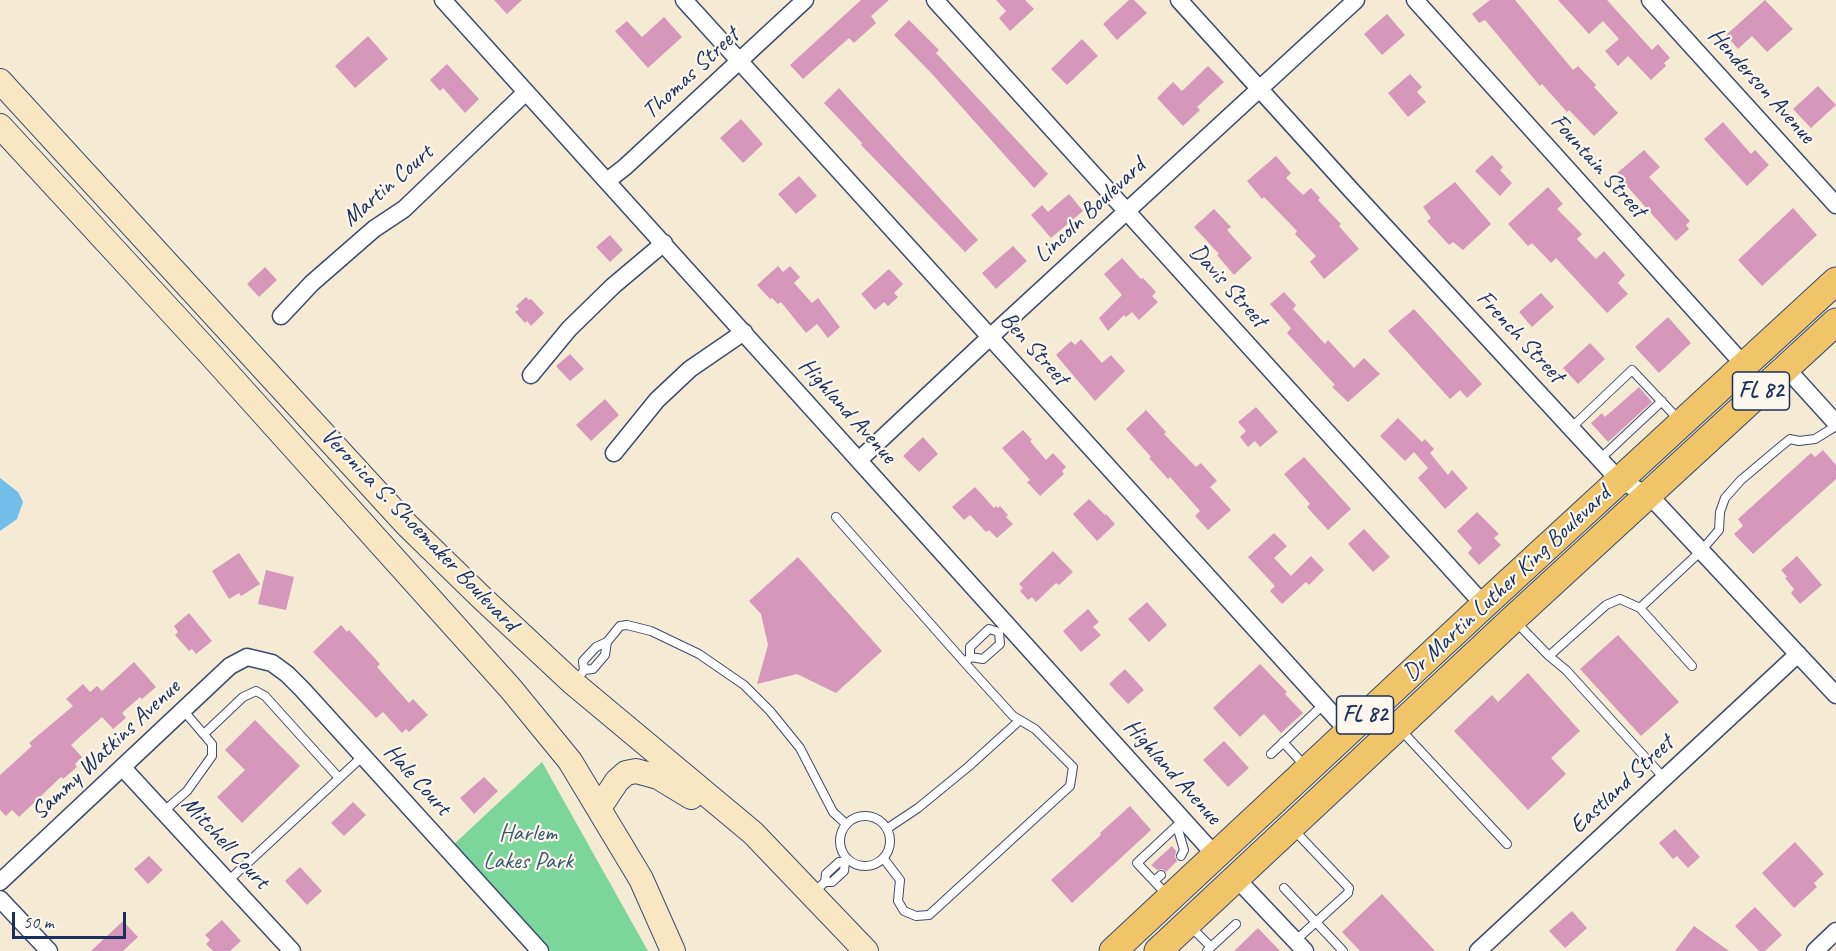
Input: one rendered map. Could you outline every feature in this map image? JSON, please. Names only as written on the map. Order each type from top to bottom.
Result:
[{"type":"main road","name":"FL 82","points":[[1673,430],[1836,281]]},
{"type":"main road","name":"FL 82","points":[[1786,368],[1831,329]]},
{"type":"main road","name":"Dr Martin Luther King Boulevard","points":[[1158,951],[1786,368]]},
{"type":"main road","name":"Dr Martin Luther King Boulevard","points":[[1113,951],[1161,885],[1215,855],[1673,430]]},
{"type":"main road","points":[[1236,878],[1242,854],[1285,810],[1288,788]]},
{"type":"main road","points":[[1207,905],[1217,874],[1215,855]]},
{"type":"street","name":"Highland Avenue","points":[[443,0],[859,460],[1004,629],[1180,823],[1215,855]]},
{"type":"street","name":"Ben Street","points":[[684,0],[1348,731]]},
{"type":"street","name":"Thomas Street","points":[[607,180],[625,167],[805,0]]},
{"type":"street","name":"Davis Street","points":[[935,0],[1484,605]]},
{"type":"street","name":"French Street","points":[[1179,0],[1619,480],[1648,495],[1836,695]]},
{"type":"street","name":"Lincoln Boulevard","points":[[859,460],[990,336],[1356,0]]},
{"type":"street","name":"Fountain Street","points":[[1415,0],[1744,365]]},
{"type":"street","name":"Henderson Avenue","points":[[1650,0],[1836,205]]},
{"type":"street","name":"Veronica S. Shoemaker Boulevard","points":[[0,81],[407,525],[482,598],[578,676],[753,833],[818,888],[866,951]]},
{"type":"street","name":"Martin Court","points":[[281,316],[312,283],[374,229],[404,208],[526,92]]},
{"type":"street","name":"Veronica S. Shoemaker Boulevard","points":[[0,126],[211,355],[511,689],[570,761],[641,879],[673,951]]},
{"type":"street","points":[[531,375],[569,328],[613,286],[664,243]]},
{"type":"street","points":[[614,453],[657,400],[690,369],[744,333]]},
{"type":"street","points":[[1786,368],[1836,425]]},
{"type":"street","name":"Eastland Street","points":[[1478,951],[1798,654]]},
{"type":"street","name":"Sammy Watkins Avenue","points":[[0,882],[231,666],[247,657]]},
{"type":"street","name":"Hale Court","points":[[247,657],[272,663],[287,674],[540,951]]},
{"type":"street","name":"Mitchell Court","points":[[123,768],[292,951]]},
{"type":"street","points":[[599,808],[617,781],[626,773],[636,771],[658,777],[753,833]]},
{"type":"street","points":[[1236,878],[1300,946]]},
{"type":"street","points":[[0,899],[48,951]]},
{"type":"street","points":[[1815,951],[1836,931]]},
{"type":"lane","points":[[1571,428],[1632,370],[1662,402],[1673,430]]},
{"type":"lane","points":[[1600,459],[1662,402]]},
{"type":"lane","points":[[1640,608],[1701,551],[1719,530],[1720,512],[1725,498],[1742,480],[1790,439],[1799,441],[1815,439],[1836,425]]},
{"type":"lane","points":[[836,517],[968,660],[1013,716],[1035,729],[1073,767],[1070,786],[929,915],[916,916],[904,911],[898,901],[900,880],[884,859]]},
{"type":"lane","points":[[1549,657],[1606,605],[1620,599],[1640,608],[1692,666]]},
{"type":"lane","points":[[1513,620],[1549,657],[1566,670],[1664,778]]},
{"type":"lane","points":[[578,676],[584,662],[596,647],[607,642],[620,626],[627,624],[651,631],[699,654],[744,685],[770,711],[800,748],[833,812],[846,824]]},
{"type":"lane","points":[[989,629],[1004,629],[1000,644],[992,652],[983,659],[968,660],[970,647],[989,629]]},
{"type":"lane","points":[[204,734],[243,697],[256,691],[265,696],[339,778]]},
{"type":"lane","points":[[1271,754],[1324,704]]},
{"type":"lane","points":[[164,811],[187,791],[212,756],[212,744],[183,710]]},
{"type":"lane","points":[[888,828],[918,808],[960,774],[1020,720]]},
{"type":"lane","points":[[1398,727],[1507,844]]},
{"type":"lane","points":[[1283,742],[1308,769]]},
{"type":"lane","points":[[228,881],[363,756]]},
{"type":"lane","points":[[868,815],[876,817],[888,828],[891,844],[884,859],[868,866],[860,866],[847,861],[841,849],[840,840],[846,824],[852,819],[868,815]]},
{"type":"lane","points":[[1180,823],[1184,850],[1181,856]]},
{"type":"lane","points":[[1161,885],[1137,863],[1180,823]]},
{"type":"lane","points":[[1291,827],[1349,888],[1348,892],[1316,922],[1300,946]]},
{"type":"lane","points":[[818,888],[832,882],[844,871],[847,861]]},
{"type":"lane","points":[[1284,888],[1343,951]]},
{"type":"lane","points":[[1187,923],[1209,949],[1236,924]]},
{"type":"green space","name":"Harlem Lakes Park","points":[[542,762],[648,951],[549,951],[452,846]]},
{"type":"water","points":[[0,478],[18,492],[23,502],[17,519],[0,531]]},
{"type":"building","points":[[494,0],[522,0],[507,14]]},
{"type":"building","points":[[861,0],[889,0],[871,16],[876,23],[854,43],[849,38],[803,79],[790,65]]},
{"type":"building","points":[[996,0],[1025,0],[1034,9],[1010,31],[999,18],[1006,11]]},
{"type":"building","points":[[1129,0],[1134,0],[1147,13],[1117,40],[1103,24]]},
{"type":"building","points":[[1490,0],[1515,0],[1573,70],[1578,66],[1618,113],[1594,136],[1569,110],[1567,112],[1542,84],[1540,86],[1485,20],[1479,23],[1472,14]]},
{"type":"building","points":[[1558,0],[1607,0],[1652,50],[1658,44],[1670,58],[1664,63],[1666,66],[1651,80],[1628,56],[1618,66],[1605,51],[1619,39],[1603,21],[1589,34]]},
{"type":"building","points":[[1765,0],[1793,29],[1767,52],[1752,36],[1738,49],[1726,35]]},
{"type":"building","points":[[1387,14],[1405,35],[1382,55],[1364,34]]},
{"type":"building","points":[[664,17],[682,37],[648,68],[615,31],[627,21],[642,37]]},
{"type":"building","points":[[909,20],[939,50],[936,53],[1048,174],[1034,188],[894,35]]},
{"type":"building","points":[[368,36],[388,59],[355,88],[335,66]]},
{"type":"building","points":[[1082,39],[1098,56],[1067,85],[1051,69]]},
{"type":"building","points":[[447,64],[479,99],[465,113],[443,88],[440,91],[430,80]]},
{"type":"building","points":[[1208,66],[1224,82],[1197,107],[1200,110],[1183,126],[1157,98],[1173,82],[1182,91]]},
{"type":"building","points":[[1410,74],[1422,87],[1417,92],[1426,102],[1408,117],[1388,93]]},
{"type":"building","points":[[1818,86],[1836,105],[1811,128],[1793,109]]},
{"type":"building","points":[[839,88],[978,240],[965,252],[861,145],[862,143],[824,103]]},
{"type":"building","points":[[741,119],[763,144],[743,163],[720,138]]},
{"type":"building","points":[[1723,122],[1751,154],[1755,150],[1769,165],[1747,186],[1704,139]]},
{"type":"building","points":[[1644,150],[1660,167],[1649,177],[1690,221],[1686,225],[1689,229],[1676,241],[1616,174]]},
{"type":"building","points":[[1492,155],[1503,167],[1500,170],[1512,183],[1500,196],[1475,171]]},
{"type":"building","points":[[1276,156],[1291,173],[1286,178],[1303,195],[1311,188],[1320,198],[1318,200],[1341,224],[1339,226],[1359,249],[1324,279],[1310,262],[1316,256],[1295,234],[1297,231],[1264,197],[1262,199],[1247,181]]},
{"type":"building","points":[[799,176],[817,196],[796,214],[778,194]]},
{"type":"building","points":[[1455,182],[1491,224],[1463,250],[1453,242],[1449,245],[1427,221],[1431,218],[1423,207]]},
{"type":"building","points":[[1548,187],[1563,204],[1557,209],[1582,234],[1577,239],[1596,259],[1604,251],[1625,275],[1618,283],[1628,294],[1607,313],[1556,258],[1551,263],[1532,243],[1528,246],[1508,224]]},
{"type":"building","points":[[1069,194],[1083,211],[1051,238],[1031,215],[1042,205],[1048,212]]},
{"type":"building","points":[[1793,208],[1817,235],[1762,286],[1738,260]]},
{"type":"building","points":[[1214,209],[1231,227],[1227,230],[1252,258],[1234,275],[1217,255],[1219,254],[1194,227]]},
{"type":"building","points":[[610,235],[623,250],[610,262],[596,247]]},
{"type":"building","points":[[1013,246],[1027,261],[996,289],[982,273]]},
{"type":"building","points":[[1122,258],[1156,292],[1152,296],[1158,302],[1139,320],[1132,312],[1126,317],[1124,315],[1108,331],[1099,318],[1122,295],[1104,274]]},
{"type":"building","points":[[778,266],[783,272],[790,266],[800,277],[794,283],[812,303],[818,298],[840,327],[828,338],[817,324],[806,333],[781,302],[778,304],[772,298],[770,299],[757,285]]},
{"type":"building","points":[[265,267],[277,280],[259,297],[247,284]]},
{"type":"building","points":[[889,269],[903,284],[894,293],[898,297],[888,306],[884,302],[875,310],[861,294]]},
{"type":"building","points":[[1284,292],[1296,305],[1293,309],[1325,344],[1328,340],[1354,368],[1364,358],[1380,374],[1348,402],[1332,387],[1335,385],[1287,333],[1291,328],[1270,304]]},
{"type":"building","points":[[1541,293],[1554,307],[1532,327],[1519,312]]},
{"type":"building","points":[[526,297],[531,299],[544,313],[531,326],[515,312],[519,309],[516,306]]},
{"type":"building","points":[[1414,309],[1482,384],[1467,398],[1460,390],[1450,399],[1388,331]]},
{"type":"building","points":[[1668,317],[1691,343],[1659,373],[1635,347]]},
{"type":"building","points":[[1081,339],[1102,363],[1111,355],[1125,371],[1095,401],[1056,355],[1071,341],[1075,345]]},
{"type":"building","points":[[1590,343],[1605,359],[1578,384],[1563,368]]},
{"type":"building","points":[[570,354],[584,369],[570,381],[556,366]]},
{"type":"building","points":[[1639,387],[1652,402],[1608,442],[1591,423],[1602,413],[1605,417]]},
{"type":"building","points":[[605,399],[619,415],[591,441],[576,425]]},
{"type":"building","points":[[1256,407],[1278,432],[1260,447],[1255,441],[1248,447],[1240,437],[1246,431],[1238,422]]},
{"type":"building","points":[[1146,410],[1166,432],[1164,434],[1196,467],[1201,463],[1217,481],[1210,487],[1231,510],[1208,530],[1195,516],[1200,511],[1170,477],[1168,479],[1149,458],[1151,457],[1126,429]]},
{"type":"building","points":[[1398,418],[1422,442],[1425,439],[1434,449],[1430,453],[1448,475],[1452,470],[1468,488],[1445,509],[1418,478],[1428,468],[1414,452],[1405,461],[1380,436]]},
{"type":"building","points":[[1023,430],[1046,460],[1053,453],[1066,467],[1062,471],[1064,474],[1040,496],[1027,482],[1030,480],[1002,448]]},
{"type":"building","points":[[923,437],[938,454],[919,472],[903,456]]},
{"type":"building","points":[[1823,450],[1836,465],[1836,479],[1753,554],[1734,534],[1743,526],[1738,519],[1811,453],[1815,457]]},
{"type":"building","points":[[1304,457],[1351,509],[1328,530],[1307,507],[1310,504],[1284,474]]},
{"type":"building","points":[[975,487],[994,508],[1000,506],[1013,524],[997,538],[989,530],[986,532],[970,515],[964,520],[952,507]]},
{"type":"building","points":[[1089,499],[1115,524],[1097,541],[1073,514]]},
{"type":"building","points":[[1477,512],[1499,534],[1494,538],[1501,545],[1479,565],[1468,553],[1472,548],[1457,531]]},
{"type":"building","points":[[1364,529],[1390,557],[1373,572],[1348,544]]},
{"type":"building","points":[[1274,533],[1287,546],[1274,558],[1291,576],[1311,556],[1324,570],[1309,585],[1306,582],[1282,604],[1270,591],[1275,586],[1248,557]]},
{"type":"building","points":[[1053,551],[1073,572],[1059,585],[1056,583],[1036,602],[1032,597],[1028,600],[1020,591],[1023,588],[1019,584]]},
{"type":"building","points":[[239,553],[260,584],[241,596],[239,593],[229,599],[212,571]]},
{"type":"building","points":[[1797,556],[1822,585],[1800,604],[1791,593],[1794,589],[1781,570]]},
{"type":"building","points":[[798,557],[882,651],[836,693],[797,674],[757,684],[768,645],[761,614],[749,601]]},
{"type":"building","points":[[266,570],[294,577],[286,610],[258,604]]},
{"type":"building","points":[[1147,602],[1167,625],[1149,642],[1128,619]]},
{"type":"building","points":[[1088,609],[1099,622],[1093,627],[1101,635],[1081,652],[1063,631]]},
{"type":"building","points":[[189,613],[212,641],[196,654],[192,649],[189,651],[175,635],[178,632],[174,626]]},
{"type":"building","points":[[341,625],[347,632],[349,630],[380,664],[377,667],[409,703],[413,699],[428,715],[409,732],[406,729],[402,733],[383,712],[376,718],[313,652]]},
{"type":"building","points":[[1618,635],[1679,702],[1641,736],[1580,669]]},
{"type":"building","points":[[134,662],[156,687],[122,713],[126,718],[113,729],[102,717],[71,745],[82,757],[75,764],[77,767],[63,779],[61,777],[19,817],[12,810],[6,816],[0,810],[0,775],[32,746],[29,743],[73,706],[66,699],[83,684],[90,692],[97,686],[102,691]]},
{"type":"building","points":[[1260,664],[1287,692],[1285,694],[1303,713],[1281,733],[1264,714],[1240,737],[1213,708]]},
{"type":"building","points":[[1125,669],[1144,690],[1128,704],[1109,684]]},
{"type":"building","points":[[1528,673],[1580,731],[1551,758],[1566,774],[1528,810],[1454,731],[1492,695],[1498,702]]},
{"type":"building","points":[[255,720],[300,766],[242,823],[217,797],[245,770],[225,750]]},
{"type":"building","points":[[1224,741],[1249,768],[1228,787],[1203,760]]},
{"type":"building","points":[[484,777],[498,791],[474,814],[460,798]]},
{"type":"building","points":[[353,802],[366,815],[344,836],[331,823]]},
{"type":"building","points":[[1130,806],[1151,830],[1072,903],[1051,880]]},
{"type":"building","points":[[1675,829],[1700,857],[1688,868],[1677,856],[1673,859],[1659,843]]},
{"type":"building","points":[[1795,842],[1824,874],[1814,883],[1817,887],[1794,908],[1762,873]]},
{"type":"building","points":[[1172,846],[1176,851],[1177,861],[1166,872],[1163,869],[1157,870],[1151,865]]},
{"type":"building","points":[[149,856],[163,870],[148,884],[134,869]]},
{"type":"building","points":[[300,867],[322,891],[307,905],[285,881]]},
{"type":"building","points":[[1382,894],[1435,951],[1360,951],[1342,932]]},
{"type":"building","points":[[1755,907],[1782,935],[1765,951],[1759,951],[1735,926]]},
{"type":"building","points":[[1572,911],[1587,928],[1565,948],[1549,931]]},
{"type":"building","points":[[222,920],[241,941],[230,951],[213,951],[206,944],[210,940],[205,935]]},
{"type":"building","points":[[123,921],[138,937],[123,951],[91,951]]},
{"type":"building","points":[[1694,926],[1729,951],[1675,951]]},
{"type":"building","points":[[1258,928],[1280,951],[1234,951]]}]
